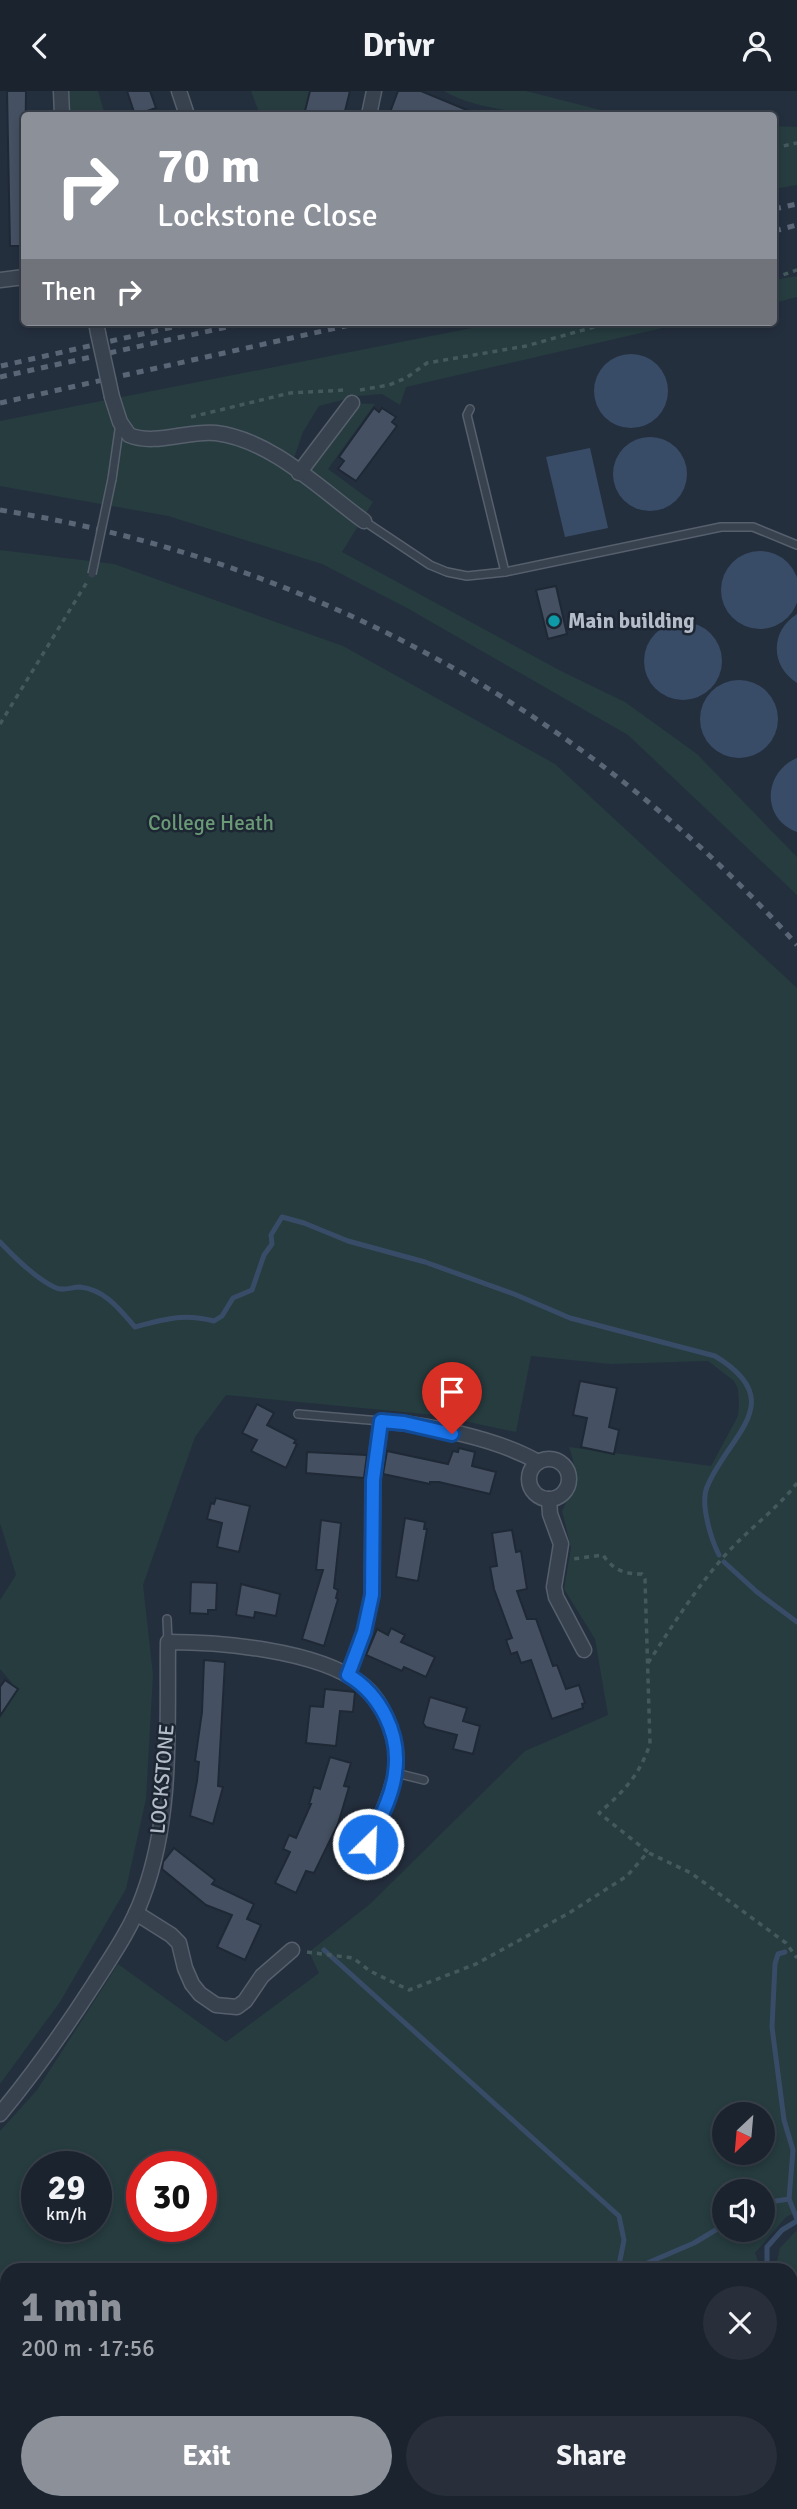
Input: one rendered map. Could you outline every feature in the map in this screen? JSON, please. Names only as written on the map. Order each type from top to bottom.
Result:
[{"type":"street","points":[[61,91],[62,112]]},
{"type":"street","points":[[178,91],[186,112]]},
{"type":"street","points":[[370,112],[374,91]]},
{"type":"street","points":[[0,280],[21,277]]},
{"type":"street","points":[[97,327],[112,397],[120,422],[129,435],[141,438],[201,432],[241,439],[299,473],[364,521]]},
{"type":"street","points":[[299,473],[352,403]]},
{"type":"street","points":[[348,1675],[364,1632],[372,1595],[373,1480],[381,1421],[404,1423],[498,1443],[538,1462]]},
{"type":"street","points":[[545,1459],[564,1465],[569,1477],[566,1490],[561,1495],[549,1499],[537,1495],[530,1484],[530,1471],[538,1462],[545,1459]]},
{"type":"street","points":[[549,1499],[550,1514],[561,1544],[555,1581],[556,1597],[584,1650]]},
{"type":"street","points":[[168,1642],[239,1645],[284,1654],[348,1675],[366,1687],[387,1720],[394,1739],[395,1773],[387,1802],[368,1844]]},
{"type":"street","name":"LOCKSTONE","points":[[0,2114],[28,2080],[109,1961],[144,1894],[158,1838],[165,1786],[169,1727],[168,1642]]},
{"type":"street","points":[[136,1913],[171,1935],[179,1944],[192,1984],[200,1994],[216,2005],[237,2007],[245,2001],[262,1976],[292,1950]]},
{"type":"lane","points":[[470,409],[467,415],[505,572]]},
{"type":"lane","points":[[92,574],[112,479],[120,422]]},
{"type":"lane","points":[[364,521],[415,556],[447,572],[467,576],[505,572],[721,527],[753,527],[797,545]]},
{"type":"lane","points":[[298,1414],[381,1421]]},
{"type":"lane","name":"LOCKSTONE","points":[[167,1619],[168,1642]]},
{"type":"lane","points":[[395,1773],[424,1780]]},
{"type":"path","points":[[777,147],[797,143]]},
{"type":"path","points":[[777,277],[797,270]]},
{"type":"path","points":[[183,418],[290,393],[380,388],[406,379],[427,363],[526,346],[598,326]]},
{"type":"path","points":[[0,724],[92,574]]},
{"type":"path","points":[[648,1663],[687,1603],[718,1564],[768,1517],[797,1483]]},
{"type":"path","points":[[560,1559],[603,1555],[609,1564],[625,1574],[642,1574],[645,1579],[650,1744],[642,1766],[625,1789],[599,1813],[648,1852],[691,1873],[786,1943],[797,1958]]},
{"type":"path","points":[[319,1954],[353,1958],[370,1971],[409,1990],[476,1964],[569,1913],[627,1876],[648,1852]]},
{"type":"green space","points":[[66,91],[98,91],[104,112],[68,112]]},
{"type":"green space","points":[[251,91],[310,91],[306,112],[259,112]]},
{"type":"green space","points":[[444,91],[526,91],[608,112],[521,112],[461,99]]},
{"type":"green space","points":[[777,126],[797,127],[797,185],[777,188]]},
{"type":"green space","points":[[797,276],[797,297],[777,302],[777,279]]},
{"type":"green space","points":[[482,326],[672,326],[406,387],[400,405],[382,394],[358,396],[319,406],[303,432],[291,467],[299,473],[352,403],[375,404],[328,469],[373,502],[342,552],[561,671],[625,702],[697,754],[797,857],[797,895],[628,735],[407,608],[322,564],[168,516],[0,486],[0,421]]},
{"type":"green space","name":"College Heath","points":[[0,550],[114,564],[343,646],[555,764],[797,988],[797,2212],[786,2217],[775,2230],[775,2179],[712,2179],[712,2242],[764,2242],[755,2253],[759,2263],[0,2263],[0,2131],[37,2090],[118,1964],[226,2042],[319,1973],[309,1952],[370,1904],[525,1751],[608,1715],[595,1639],[564,1589],[571,1548],[562,1511],[573,1487],[575,1473],[569,1447],[711,1466],[738,1416],[738,1389],[734,1381],[708,1361],[611,1364],[531,1356],[516,1432],[435,1415],[226,1395],[195,1437],[143,1585],[153,1675],[146,1799],[126,1889],[60,2002],[0,2084],[0,1699],[12,1683],[0,1669],[0,1600],[16,1575],[0,1523]]},
{"type":"green space","points":[[797,2230],[797,2263],[777,2263],[780,2248]]},
{"type":"water","points":[[631,354],[652,360],[662,370],[668,391],[662,412],[652,422],[631,428],[610,422],[600,412],[594,391],[600,370],[610,360]]},
{"type":"water","points":[[650,437],[664,440],[676,448],[684,460],[687,474],[684,488],[676,500],[664,508],[650,511],[636,508],[624,500],[616,488],[613,474],[616,460],[624,448],[636,440]]},
{"type":"water","points":[[590,448],[608,528],[565,537],[546,457]]},
{"type":"water","points":[[760,551],[775,554],[792,568],[796,575],[796,605],[782,622],[775,626],[760,629],[745,626],[728,612],[724,605],[721,590],[724,575],[738,558],[745,554]]},
{"type":"water","points":[[797,614],[797,683],[782,667],[777,649],[782,630]]},
{"type":"water","points":[[683,622],[698,625],[715,639],[722,661],[719,676],[705,693],[683,700],[668,697],[651,683],[644,661],[647,646],[661,629]]},
{"type":"water","points":[[739,680],[754,683],[771,697],[778,719],[775,734],[761,751],[739,758],[724,755],[707,741],[700,719],[703,704],[717,687]]},
{"type":"water","points":[[797,758],[797,832],[785,826],[777,817],[772,807],[771,795],[778,774]]},
{"type":"building","points":[[7,91],[26,91],[26,112],[21,112],[21,246],[10,246]]},
{"type":"building","points":[[127,91],[150,91],[156,108],[134,112]]},
{"type":"building","points":[[310,91],[350,91],[345,112],[305,112]]},
{"type":"building","points":[[398,91],[421,91],[472,112],[390,112]]},
{"type":"building","points":[[374,408],[379,412],[382,408],[396,417],[392,422],[397,426],[356,481],[338,469],[344,461],[339,457]]},
{"type":"building","name":"Main building","points":[[556,586],[567,634],[548,639],[536,590]]},
{"type":"building","points":[[580,1381],[617,1388],[609,1427],[619,1430],[614,1454],[581,1447],[587,1418],[573,1415]]},
{"type":"building","points":[[257,1404],[274,1413],[267,1425],[296,1440],[294,1443],[297,1444],[286,1468],[251,1451],[257,1440],[242,1433]]},
{"type":"building","points":[[459,1448],[475,1452],[472,1466],[496,1472],[490,1494],[439,1482],[430,1484],[383,1474],[387,1451],[448,1464],[453,1451],[458,1452]]},
{"type":"building","points":[[307,1452],[367,1455],[364,1478],[306,1473]]},
{"type":"building","points":[[216,1498],[250,1506],[239,1552],[217,1547],[222,1523],[207,1519],[211,1503],[214,1504]]},
{"type":"building","points":[[405,1518],[425,1522],[424,1529],[427,1529],[418,1581],[396,1577]]},
{"type":"building","points":[[321,1520],[341,1523],[334,1588],[338,1590],[338,1599],[324,1646],[302,1639],[323,1570],[316,1570]]},
{"type":"building","points":[[512,1530],[516,1552],[521,1551],[527,1589],[517,1591],[527,1619],[536,1619],[553,1666],[557,1665],[566,1689],[579,1685],[585,1703],[582,1704],[583,1708],[552,1719],[531,1660],[521,1663],[517,1652],[511,1654],[506,1640],[512,1638],[494,1589],[490,1567],[497,1566],[492,1533]]},
{"type":"building","points":[[191,1582],[217,1583],[216,1610],[208,1610],[208,1614],[190,1613]]},
{"type":"building","points":[[241,1584],[280,1594],[276,1616],[255,1612],[254,1618],[236,1615]]},
{"type":"building","points":[[391,1628],[405,1635],[401,1642],[435,1657],[426,1677],[404,1667],[402,1671],[366,1655],[377,1629],[388,1635]]},
{"type":"building","points":[[204,1660],[225,1662],[218,1786],[223,1787],[213,1824],[190,1816],[199,1762],[195,1761],[202,1712]]},
{"type":"building","points":[[5,1680],[18,1689],[0,1716],[0,1687]]},
{"type":"building","points":[[325,1689],[355,1692],[353,1712],[340,1711],[336,1746],[306,1743],[310,1706],[323,1707]]},
{"type":"building","points":[[430,1697],[467,1708],[463,1721],[480,1726],[473,1754],[453,1749],[457,1735],[426,1727],[423,1723]]},
{"type":"building","points":[[330,1757],[351,1763],[344,1786],[349,1787],[338,1824],[314,1873],[306,1871],[296,1893],[275,1883],[290,1852],[283,1849],[289,1835],[296,1838],[311,1804],[314,1787],[320,1789]]},
{"type":"building","points":[[174,1848],[215,1880],[212,1884],[254,1904],[247,1919],[261,1925],[245,1960],[217,1947],[232,1915],[206,1905],[162,1869],[163,1862]]},
{"type":"waterway","points":[[0,1242],[25,1267],[47,1283],[60,1289],[89,1289],[105,1296],[135,1327],[183,1317],[214,1321],[222,1316],[233,1298],[252,1290],[264,1255],[272,1244],[271,1235],[282,1217],[348,1241],[425,1262],[514,1294],[570,1318],[715,1356],[737,1373],[749,1389],[751,1404],[739,1435],[716,1468],[705,1494],[707,1521],[719,1555]]},
{"type":"waterway","points":[[724,1562],[757,1592],[797,1622]]},
{"type":"waterway","points":[[324,1950],[619,2216],[624,2240],[619,2263]]},
{"type":"waterway","points":[[785,1952],[778,1954],[775,1964],[772,2027],[784,2120],[793,2150],[789,2199],[797,2219]]},
{"type":"waterway","points":[[775,2201],[789,2199]]},
{"type":"waterway","points":[[767,2263],[767,2247],[782,2230],[797,2221]]},
{"type":"waterway","points":[[647,2263],[712,2232]]},
{"type":"railway","points":[[777,208],[797,204]]},
{"type":"railway","points":[[777,230],[797,225]]},
{"type":"railway","points":[[1,366],[177,326]]},
{"type":"railway","points":[[0,377],[232,326]]},
{"type":"railway","points":[[0,403],[345,326]]},
{"type":"railway","points":[[0,510],[114,533],[225,566],[333,608],[436,659],[535,718],[628,786],[716,861],[797,945]]},
{"type":"place","name":"Main building","points":[[554,621]]},
{"type":"route","points":[[368,1844],[387,1802],[395,1773],[394,1739],[378,1701],[366,1687],[348,1675],[364,1632],[374,1581],[373,1480],[381,1421],[404,1423],[452,1434]]}]
